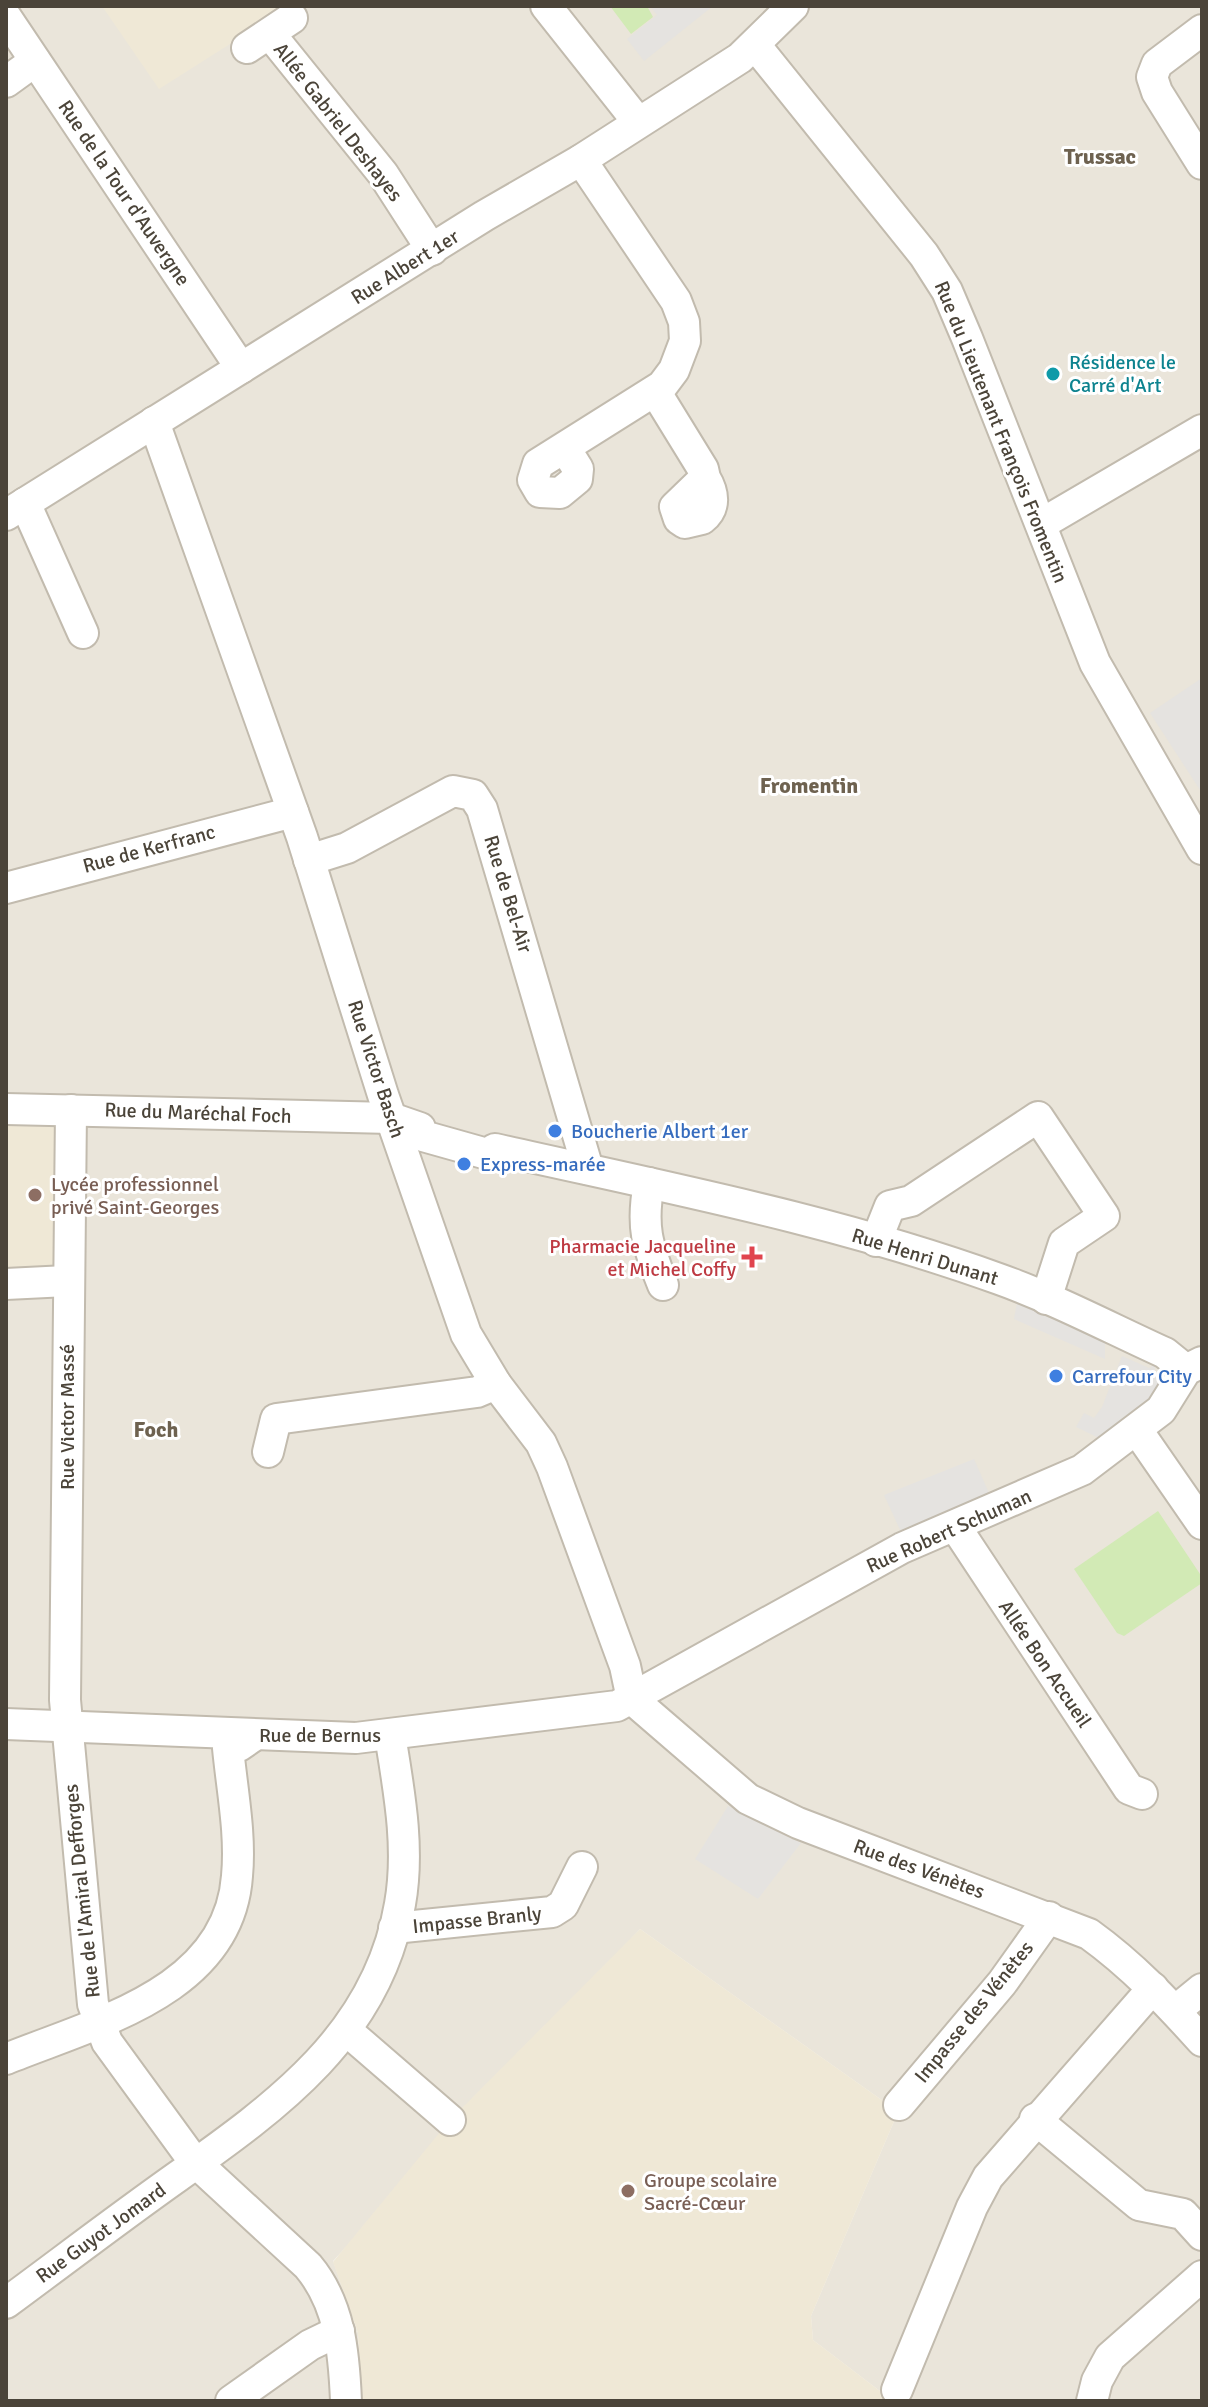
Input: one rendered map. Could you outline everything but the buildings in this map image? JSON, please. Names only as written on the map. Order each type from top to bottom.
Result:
[{"type":"street","points":[[546,6],[638,122]]},
{"type":"street","name":"Rue Albert 1er","points":[[16,509],[581,160],[755,45],[793,6]]},
{"type":"street","name":"Rue de la Tour d'Auvergne","points":[[6,17],[241,368]]},
{"type":"street","points":[[1202,30],[1157,64],[1152,77],[1157,92],[1202,164]]},
{"type":"street","name":"Allée Gabriel Deshayes","points":[[270,33],[383,174],[432,250]]},
{"type":"street","name":"Rue du Lieutenant François Fromentin","points":[[755,45],[932,265],[967,338],[1043,523],[1095,663],[1202,849]]},
{"type":"street","points":[[6,82],[35,61]]},
{"type":"street","points":[[565,448],[655,391],[674,370],[683,348],[685,332],[681,312],[581,160]]},
{"type":"street","points":[[655,391],[699,460],[705,478]]},
{"type":"street","name":"Rue Victor Basch","points":[[154,422],[293,812],[391,1118],[466,1334],[496,1384],[530,1426],[552,1467],[625,1666],[632,1699]]},
{"type":"street","points":[[1043,523],[1202,430]]},
{"type":"street","points":[[16,509],[83,633]]},
{"type":"street","name":"Rue de Bel-Air","points":[[309,860],[347,848],[453,791],[473,795],[482,809],[588,1169]]},
{"type":"street","name":"Rue de Kerfranc","points":[[6,888],[293,812]]},
{"type":"street","name":"Rue du Maréchal Foch","points":[[6,1109],[391,1118]]},
{"type":"street","name":"Rue Victor Massé","points":[[67,1724],[67,1281],[71,1110]]},
{"type":"street","points":[[876,1241],[890,1206],[911,1201],[1038,1117],[1104,1216],[1064,1243],[1046,1299]]},
{"type":"street","name":"Rue Henri Dunant","points":[[391,1118],[420,1128]]},
{"type":"street","name":"Rue Henri Dunant","points":[[420,1128],[426,1122],[490,1142],[495,1149],[649,1183],[876,1241],[1000,1279],[1194,1366]]},
{"type":"street","name":"Rue Henri Dunant","points":[[420,1128],[423,1136],[447,1145],[487,1154],[495,1149]]},
{"type":"street","points":[[414,1186],[447,1145]]},
{"type":"street","points":[[649,1183],[643,1216],[647,1245],[663,1285]]},
{"type":"street","points":[[6,1284],[67,1281]]},
{"type":"street","name":"Rue Robert Schuman","points":[[632,1699],[902,1548],[1061,1481],[1137,1430],[1161,1410],[1194,1366]]},
{"type":"street","points":[[268,1452],[276,1419],[477,1392],[496,1384]]},
{"type":"street","points":[[1137,1430],[1202,1524]]},
{"type":"street","name":"Allée Bon Accueil","points":[[955,1526],[1129,1789],[1142,1794]]},
{"type":"street","name":"Rue de Bernus","points":[[6,1724],[67,1724],[233,1740],[390,1735],[597,1711],[632,1699]]},
{"type":"street","name":"Rue des Vénètes","points":[[632,1699],[748,1799],[798,1823],[1089,1934],[1119,1955],[1202,2041]]},
{"type":"street","name":"Rue de l'Amiral Defforges","points":[[67,1724],[93,2004],[98,2022],[107,2042],[198,2165],[308,2266],[322,2284],[339,2331],[346,2401]]},
{"type":"street","name":"Rue Guyot Jomard","points":[[6,2303],[198,2165],[295,2088],[347,2031],[378,1979],[394,1928],[404,1861],[390,1735]]},
{"type":"street","points":[[6,2059],[98,2022],[173,1985],[194,1968],[221,1931],[232,1906],[237,1876],[233,1740]]},
{"type":"street","name":"Impasse Branly","points":[[394,1928],[552,1912],[563,1905],[582,1867]]},
{"type":"street","name":"Impasse des Vénètes","points":[[899,2105],[1002,1983],[1049,1917]]},
{"type":"street","points":[[897,2390],[972,2207],[988,2177],[1035,2119],[1153,1988]]},
{"type":"street","points":[[1175,2011],[1202,1989]]},
{"type":"street","points":[[347,2031],[450,2120]]},
{"type":"street","points":[[1035,2119],[1143,2208],[1183,2214],[1202,2235]]},
{"type":"street","points":[[1092,2401],[1097,2381],[1110,2357],[1202,2276]]},
{"type":"street","points":[[231,2401],[310,2345],[339,2331]]},
{"type":"shaded area","points":[[6,6],[1202,6],[1202,2401],[893,2401],[813,2340],[811,2316],[895,2119],[886,2103],[640,1929],[333,2261],[358,2333],[361,2401],[6,2401]]},
{"type":"shaded area","points":[[102,6],[290,6],[159,89]]},
{"type":"shaded area","points":[[650,6],[713,6],[644,61],[627,39],[657,15]]},
{"type":"shaded area","points":[[1202,678],[1202,793],[1150,713]]},
{"type":"shaded area","name":"Lycée professionnel privé Saint-Georges","points":[[6,1124],[62,1125],[67,1265],[6,1269]]},
{"type":"shaded area","points":[[1017,1302],[1105,1341],[1105,1359],[1014,1319]]},
{"type":"shaded area","points":[[1122,1356],[1149,1368],[1154,1365],[1159,1384],[1154,1402],[1101,1439],[1076,1427],[1084,1413],[1094,1418],[1102,1407]]},
{"type":"shaded area","points":[[974,1459],[989,1493],[901,1532],[884,1495]]},
{"type":"shaded area","points":[[728,1806],[801,1843],[758,1899],[695,1859]]},
{"type":"shaded area","name":"Groupe scolaire Sacré-Cœur","points":[[640,1929],[886,2103],[895,2119],[811,2316],[813,2340],[893,2401],[361,2401],[358,2333],[333,2262],[450,2120]]},
{"type":"green space","points":[[610,6],[647,6],[653,17],[631,34]]},
{"type":"green space","points":[[1158,1511],[1202,1577],[1202,1583],[1124,1636],[1117,1633],[1074,1569]]},
{"type":"place","name":"Résidence le Carré d'Art","points":[[1053,374]]},
{"type":"place","name":"Boucherie Albert 1er","points":[[555,1131]]},
{"type":"place","name":"Express-marée","points":[[464,1164]]},
{"type":"place","name":"Lycée professionnel privé Saint-Georges","points":[[35,1195]]},
{"type":"place","name":"Pharmacie Jacqueline et Michel Coffy","points":[[752,1257]]},
{"type":"place","name":"Carrefour City","points":[[1056,1376]]},
{"type":"place","name":"Groupe scolaire Sacré-Cœur","points":[[628,2191]]},
{"type":"district","name":"Trussac","points":[[1100,156]]},
{"type":"district","name":"Fromentin","points":[[809,785]]},
{"type":"district","name":"Foch","points":[[156,1429]]}]
